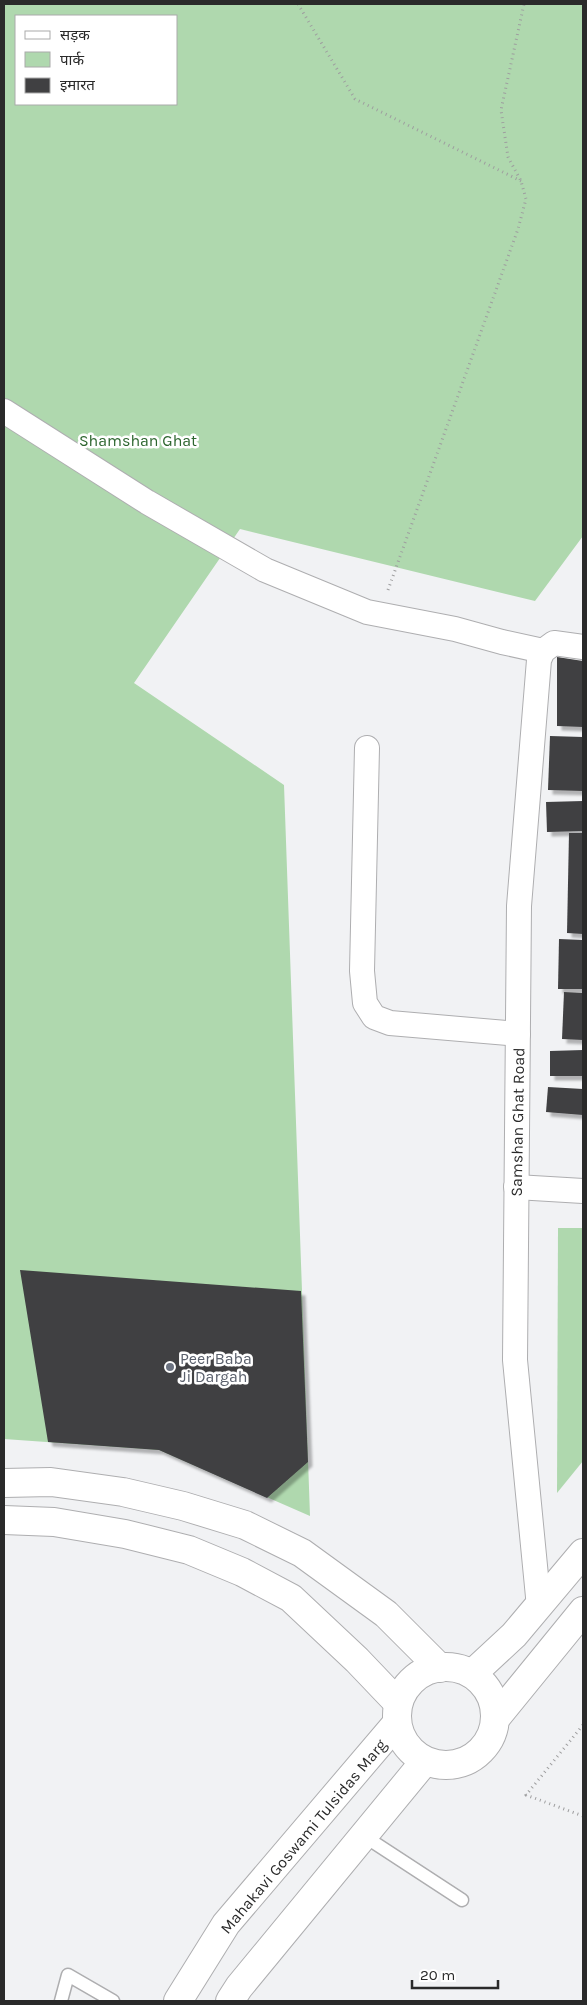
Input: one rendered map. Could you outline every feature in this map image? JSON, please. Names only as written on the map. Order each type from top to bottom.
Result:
[{"type":"street","points":[[4,411],[147,502],[265,570],[367,612],[455,629],[502,642],[549,647],[583,647]]},
{"type":"street","name":"Samshan Ghat Road","points":[[539,1607],[515,1360],[516,1187],[519,906],[539,660],[549,647]]},
{"type":"street","points":[[367,748],[362,971],[365,1003],[374,1018],[390,1023],[518,1034]]},
{"type":"street","points":[[516,1187],[583,1191]]},
{"type":"street","points":[[4,1483],[51,1482],[124,1492],[183,1506],[244,1525],[302,1553],[325,1569],[386,1614],[440,1668]]},
{"type":"street","points":[[4,1520],[54,1522],[125,1534],[189,1550],[242,1572],[291,1598],[357,1660],[398,1713]]},
{"type":"street","points":[[495,1720],[493,1704],[487,1689],[472,1674],[514,1635],[583,1553]]},
{"type":"street","name":"Mahakavi Goswami Tulsidas Marg","points":[[398,1713],[406,1746],[415,1755],[425,1761],[441,1766],[456,1765],[471,1759],[483,1748],[491,1735],[495,1720],[583,1611]]},
{"type":"street","name":"Mahakavi Goswami Tulsidas Marg","points":[[178,2001],[226,1924],[398,1713],[407,1686],[422,1673],[440,1668],[459,1669],[472,1674]]},
{"type":"street","points":[[230,2001],[239,1987],[425,1761]]},
{"type":"lane","points":[[364,1836],[462,1900]]},
{"type":"lane","points":[[61,2001],[68,1975],[113,2001]]},
{"type":"path","points":[[298,4],[355,99],[521,181]]},
{"type":"path","points":[[379,614],[518,229],[526,199],[521,181],[508,157],[501,110],[524,4]]},
{"type":"path","points":[[583,1725],[526,1795],[583,1816]]},
{"type":"green space","name":"Shamshan Ghat","points":[[4,4],[583,4],[583,536],[535,601],[240,529],[134,683],[284,785],[310,1516],[159,1450],[4,1439]]},
{"type":"green space","points":[[558,1228],[583,1228],[583,1461],[557,1493]]},
{"type":"building","points":[[557,657],[583,661],[583,727],[557,726]]},
{"type":"building","points":[[550,736],[583,737],[583,791],[548,790]]},
{"type":"building","points":[[583,801],[583,831],[547,832],[546,802]]},
{"type":"building","points":[[569,833],[583,833],[583,934],[567,933]]},
{"type":"building","points":[[559,939],[583,940],[583,989],[558,989]]},
{"type":"building","points":[[564,992],[583,993],[583,1040],[562,1039]]},
{"type":"building","points":[[583,1050],[583,1076],[550,1076],[550,1051]]},
{"type":"building","points":[[548,1087],[583,1089],[583,1115],[546,1112]]},
{"type":"building","name":"Peer Baba Ji Dargah","points":[[20,1270],[301,1291],[308,1462],[267,1498],[159,1450],[48,1442]]},
{"type":"place","name":"Peer Baba Ji Dargah","points":[[170,1367]]}]
